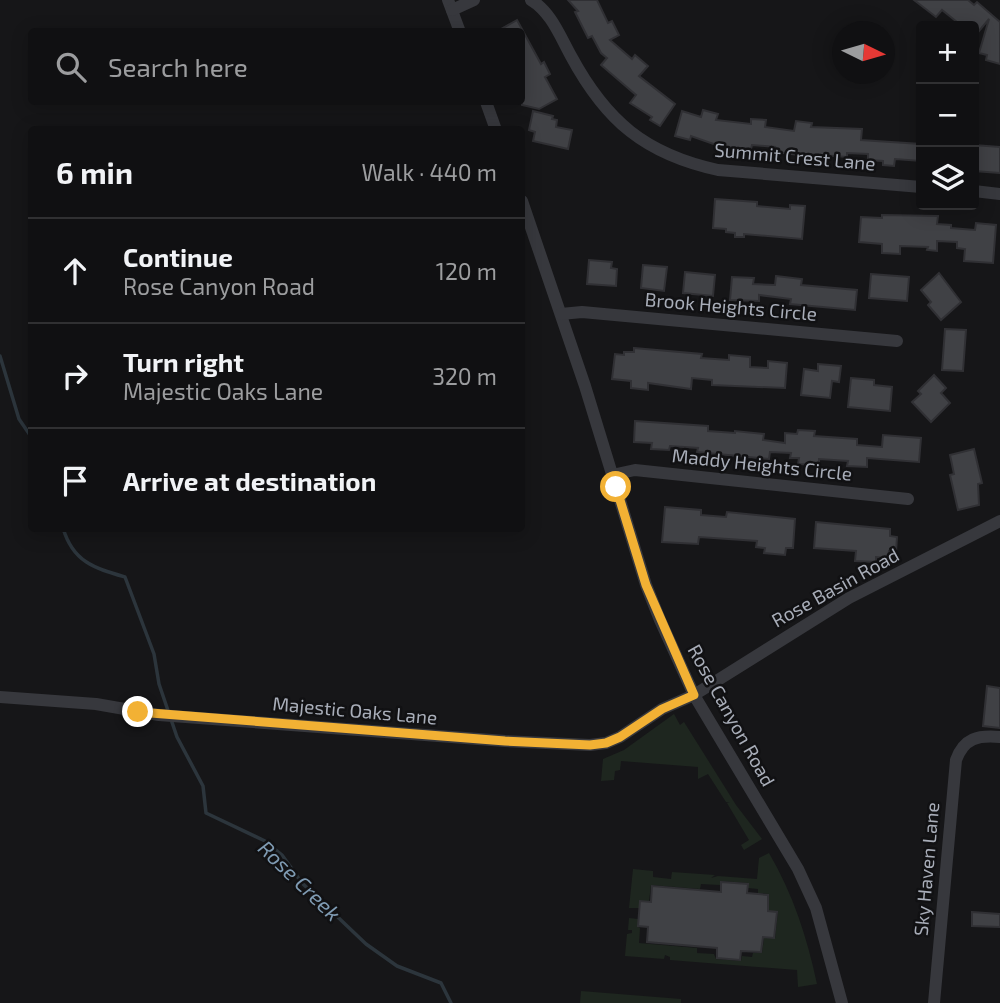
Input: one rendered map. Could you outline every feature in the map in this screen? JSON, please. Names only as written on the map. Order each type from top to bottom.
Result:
[{"type":"street","points":[[459,28],[450,5],[474,0]]},
{"type":"street","name":"Summit Crest Lane","points":[[531,0],[552,21],[583,79],[601,105],[632,134],[664,153],[718,170],[916,187]]},
{"type":"street","points":[[487,105],[495,126]]},
{"type":"street","points":[[979,192],[1000,194]]},
{"type":"street","name":"Rose Canyon Road","points":[[525,210],[561,314],[646,585],[694,695],[798,869],[816,908],[842,1003]]},
{"type":"street","name":"Brook Heights Circle","points":[[561,314],[582,312],[897,341]]},
{"type":"street","name":"Maddy Heights Circle","points":[[612,475],[635,470],[908,499]]},
{"type":"street","name":"Rose Basin Road","points":[[694,695],[849,598],[1000,521]]},
{"type":"street","name":"Majestic Oaks Lane","points":[[0,697],[96,704],[159,715],[590,745],[606,743],[620,737],[662,709],[694,695]]},
{"type":"street","name":"Sky Haven Lane","points":[[933,1003],[955,771],[960,750],[967,741],[976,737],[1000,737]]},
{"type":"shaded area","points":[[674,714],[680,725],[684,722],[736,805],[762,839],[744,850],[741,845],[749,840],[727,803],[730,803],[726,802],[708,774],[698,779],[698,767],[621,761],[620,770],[615,771],[614,780],[601,781],[603,759],[624,750]]},
{"type":"shaded area","points":[[769,853],[798,916],[817,984],[798,987],[797,970],[670,960],[670,957],[665,955],[664,959],[625,956],[627,934],[632,933],[632,930],[628,930],[629,918],[638,919],[639,943],[697,948],[697,953],[714,954],[716,959],[741,961],[742,956],[752,957],[753,953],[762,953],[764,938],[775,938],[778,912],[768,911],[769,894],[748,888],[748,883],[721,881],[720,885],[701,884],[700,889],[651,885],[649,901],[640,901],[639,908],[629,908],[633,869],[653,871],[653,877],[671,879],[672,872],[715,875],[711,878],[718,876],[757,879],[759,858]]},
{"type":"shaded area","points":[[581,991],[681,999],[681,1003],[580,1003]]},
{"type":"building","points":[[568,0],[597,0],[608,23],[612,21],[619,35],[610,40],[632,59],[635,55],[648,66],[639,76],[675,104],[660,126],[650,120],[652,117],[630,103],[636,95],[601,65],[607,58],[601,53],[592,36],[588,38],[575,12],[578,11]]},
{"type":"building","points":[[914,0],[968,0],[974,5],[977,2],[1000,22],[1000,64],[986,60],[987,55],[979,53],[989,19],[979,31],[979,21],[956,21],[942,10],[936,17]]},
{"type":"building","points":[[517,20],[521,28],[503,28]]},
{"type":"building","points":[[525,35],[541,64],[544,62],[550,74],[545,77],[557,99],[539,109],[522,105],[525,105]]},
{"type":"building","points":[[703,110],[718,114],[716,120],[751,124],[751,119],[766,120],[765,127],[794,131],[796,121],[812,123],[811,127],[862,129],[861,140],[916,144],[916,161],[895,159],[894,166],[883,165],[883,161],[868,160],[868,154],[847,153],[847,157],[807,156],[774,152],[775,147],[722,147],[691,136],[690,140],[675,136],[682,111],[701,117]]},
{"type":"building","points":[[533,111],[553,116],[552,119],[557,120],[556,127],[572,130],[568,149],[533,141],[535,132],[529,130]]},
{"type":"building","points":[[979,145],[1000,147],[1000,173],[979,171]]},
{"type":"building","points":[[715,199],[757,202],[757,206],[790,209],[790,205],[805,206],[802,239],[744,234],[744,237],[735,237],[735,233],[726,232],[726,229],[713,228]]},
{"type":"building","points":[[882,215],[938,216],[937,224],[951,225],[951,228],[975,230],[976,223],[996,225],[993,263],[964,261],[965,249],[957,248],[957,242],[937,241],[937,251],[927,250],[928,247],[900,246],[900,254],[882,253],[882,244],[859,242],[861,217],[882,218]]},
{"type":"building","points":[[589,260],[612,262],[611,268],[617,269],[616,286],[587,284]]},
{"type":"building","points":[[643,265],[667,267],[664,291],[641,288]]},
{"type":"building","points":[[685,272],[715,275],[713,296],[683,293]]},
{"type":"building","points":[[939,273],[961,302],[941,320],[928,305],[931,302],[921,290]]},
{"type":"building","points":[[871,274],[909,277],[907,301],[869,298]]},
{"type":"building","points":[[776,276],[802,279],[801,285],[857,290],[855,310],[790,304],[791,299],[759,295],[759,301],[730,300],[732,277],[754,278],[753,284],[775,285]]},
{"type":"building","points":[[945,329],[966,330],[963,371],[942,370]]},
{"type":"building","points":[[634,348],[702,354],[701,358],[729,360],[729,355],[750,357],[750,367],[768,368],[768,361],[787,363],[785,388],[712,385],[712,380],[692,378],[691,389],[648,383],[648,390],[631,388],[631,381],[612,379],[615,354],[634,352]]},
{"type":"building","points":[[818,364],[841,366],[839,382],[832,381],[830,398],[801,395],[804,369],[818,371]]},
{"type":"building","points":[[934,375],[946,388],[941,393],[950,403],[931,422],[912,402],[921,394],[918,391]]},
{"type":"building","points":[[851,378],[874,380],[874,385],[892,387],[890,411],[848,407]]},
{"type":"building","points":[[635,421],[708,426],[708,431],[764,434],[763,440],[785,443],[785,433],[797,434],[798,430],[815,431],[814,436],[857,439],[857,445],[882,447],[883,435],[921,438],[919,462],[867,458],[867,467],[847,466],[848,461],[819,459],[819,465],[798,464],[799,458],[790,458],[791,453],[770,452],[769,459],[697,452],[698,448],[670,446],[669,450],[651,449],[652,443],[634,442]]},
{"type":"building","points":[[974,449],[982,483],[978,484],[979,505],[958,510],[950,475],[954,474],[950,455]]},
{"type":"building","points":[[665,507],[701,510],[701,515],[726,517],[727,512],[795,519],[793,548],[786,548],[785,555],[764,553],[765,548],[756,547],[757,541],[699,537],[698,544],[662,542]]},
{"type":"building","points":[[816,522],[890,529],[890,536],[897,537],[896,552],[889,551],[888,558],[876,557],[876,562],[855,561],[856,551],[814,548]]},
{"type":"building","points":[[987,686],[1000,688],[1000,728],[983,726]]},
{"type":"building","points":[[721,882],[748,884],[747,893],[768,895],[768,911],[777,912],[774,938],[763,937],[761,952],[741,951],[740,960],[717,958],[717,948],[647,942],[648,927],[638,926],[640,901],[651,902],[652,886],[721,892]]},
{"type":"building","points":[[972,912],[1000,914],[1000,927],[972,926]]},
{"type":"waterway","name":"Rose Creek","points":[[0,356],[19,419],[28,432]]},
{"type":"waterway","name":"Rose Creek","points":[[64,532],[73,549],[86,562],[125,577],[154,654],[159,684],[177,737],[203,786],[206,813],[265,841],[282,855],[302,883],[366,944],[397,966],[441,983],[451,1003]]},
{"type":"route","points":[[138,712],[505,741],[590,745],[606,743],[620,737],[662,709],[694,695],[646,585],[616,487]]}]
